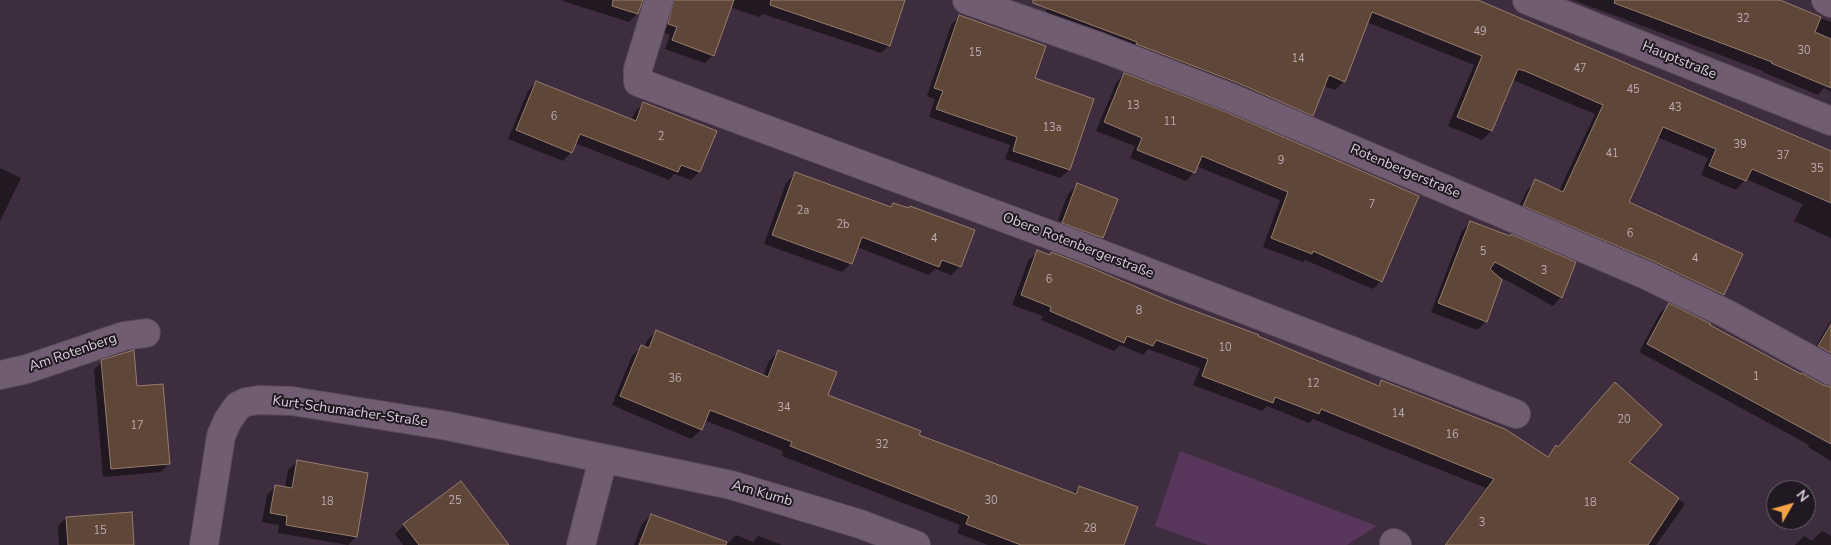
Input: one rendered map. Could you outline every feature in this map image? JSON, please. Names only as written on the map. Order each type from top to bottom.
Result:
[{"type":"street","name":"Obere Rotenbergerstraße","points":[[659,0],[638,69],[638,82],[1064,240],[1516,414]]},
{"type":"street","name":"Rotenbergerstraße","points":[[967,0],[1100,47],[1232,98],[1646,275],[1727,314],[1831,371]]},
{"type":"street","name":"Hauptstraße","points":[[1527,0],[1831,122]]},
{"type":"street","points":[[1826,0],[1831,3]]},
{"type":"street","name":"Am Rotenberg","points":[[0,375],[27,369],[117,338],[146,333]]},
{"type":"street","name":"Kurt-Schumacher-Straße","points":[[204,545],[221,436],[228,420],[238,406],[246,402],[259,400],[292,401],[429,423],[603,459]]},
{"type":"street","points":[[581,545],[603,459]]},
{"type":"street","name":"Am Kumb","points":[[603,459],[731,485],[860,524],[916,545]]},
{"type":"shaded area","points":[[1180,451],[1377,526],[1347,545],[1208,545],[1155,526]]},
{"type":"building","points":[[613,0],[643,0],[638,14],[612,6]]},
{"type":"building","points":[[674,0],[734,0],[714,56],[672,40],[677,27],[668,24]]},
{"type":"building","points":[[771,0],[905,0],[890,46],[770,5]]},
{"type":"building","points":[[1033,0],[1478,0],[1831,151],[1831,203],[1752,169],[1746,181],[1709,166],[1716,149],[1663,127],[1629,202],[1743,254],[1724,295],[1653,261],[1523,206],[1535,179],[1563,192],[1603,105],[1525,71],[1518,69],[1492,131],[1457,117],[1482,56],[1372,12],[1345,82],[1329,75],[1313,116],[1238,83],[1136,44],[1137,42],[1033,3]]},
{"type":"building","points":[[1615,0],[1780,0],[1821,17],[1815,32],[1831,39],[1831,88],[1772,62],[1614,3]]},
{"type":"building","points":[[959,15],[1046,46],[1035,78],[1094,99],[1070,170],[1013,151],[1017,137],[936,109],[943,91],[934,88]]},
{"type":"building","points":[[1124,73],[1226,112],[1419,196],[1382,282],[1313,251],[1312,254],[1271,238],[1288,192],[1202,156],[1195,173],[1137,150],[1142,138],[1104,122]]},
{"type":"building","points":[[536,81],[636,121],[643,102],[717,131],[700,172],[681,165],[678,172],[580,134],[572,153],[516,130]]},
{"type":"building","points":[[795,172],[891,207],[893,203],[909,208],[910,206],[975,230],[961,267],[942,260],[939,267],[862,237],[852,264],[772,235]]},
{"type":"building","points":[[1077,183],[1118,199],[1103,238],[1062,223]]},
{"type":"building","points":[[1470,221],[1510,236],[1511,234],[1576,262],[1562,298],[1495,262],[1490,269],[1502,280],[1487,322],[1438,303]]},
{"type":"building","points":[[1037,250],[1050,255],[1051,252],[1092,268],[1171,302],[1259,335],[1379,386],[1381,380],[1505,429],[1548,457],[1556,445],[1558,447],[1615,382],[1662,425],[1629,462],[1679,498],[1648,545],[1445,545],[1494,479],[1321,409],[1319,414],[1275,397],[1273,403],[1202,376],[1208,359],[1156,340],[1153,346],[1127,336],[1124,343],[1050,311],[1051,307],[1021,295]]},
{"type":"building","points":[[1669,303],[1801,374],[1831,387],[1831,444],[1647,344]]},
{"type":"building","points":[[1831,324],[1831,353],[1818,346]]},
{"type":"building","points":[[656,330],[768,377],[778,350],[837,372],[828,395],[921,431],[919,435],[1076,494],[1079,486],[1138,507],[1124,545],[1021,545],[966,524],[969,516],[790,446],[792,442],[710,410],[702,430],[620,396],[641,345],[649,348]]},
{"type":"building","points":[[134,350],[137,386],[163,384],[170,464],[111,469],[101,360]]},
{"type":"building","points":[[297,460],[368,473],[357,537],[286,525],[287,516],[270,513],[275,485],[292,488]]},
{"type":"building","points":[[461,481],[509,545],[419,545],[403,524]]},
{"type":"building","points":[[132,512],[134,545],[68,545],[66,517]]},
{"type":"building","points":[[651,514],[727,542],[726,545],[639,545]]}]
